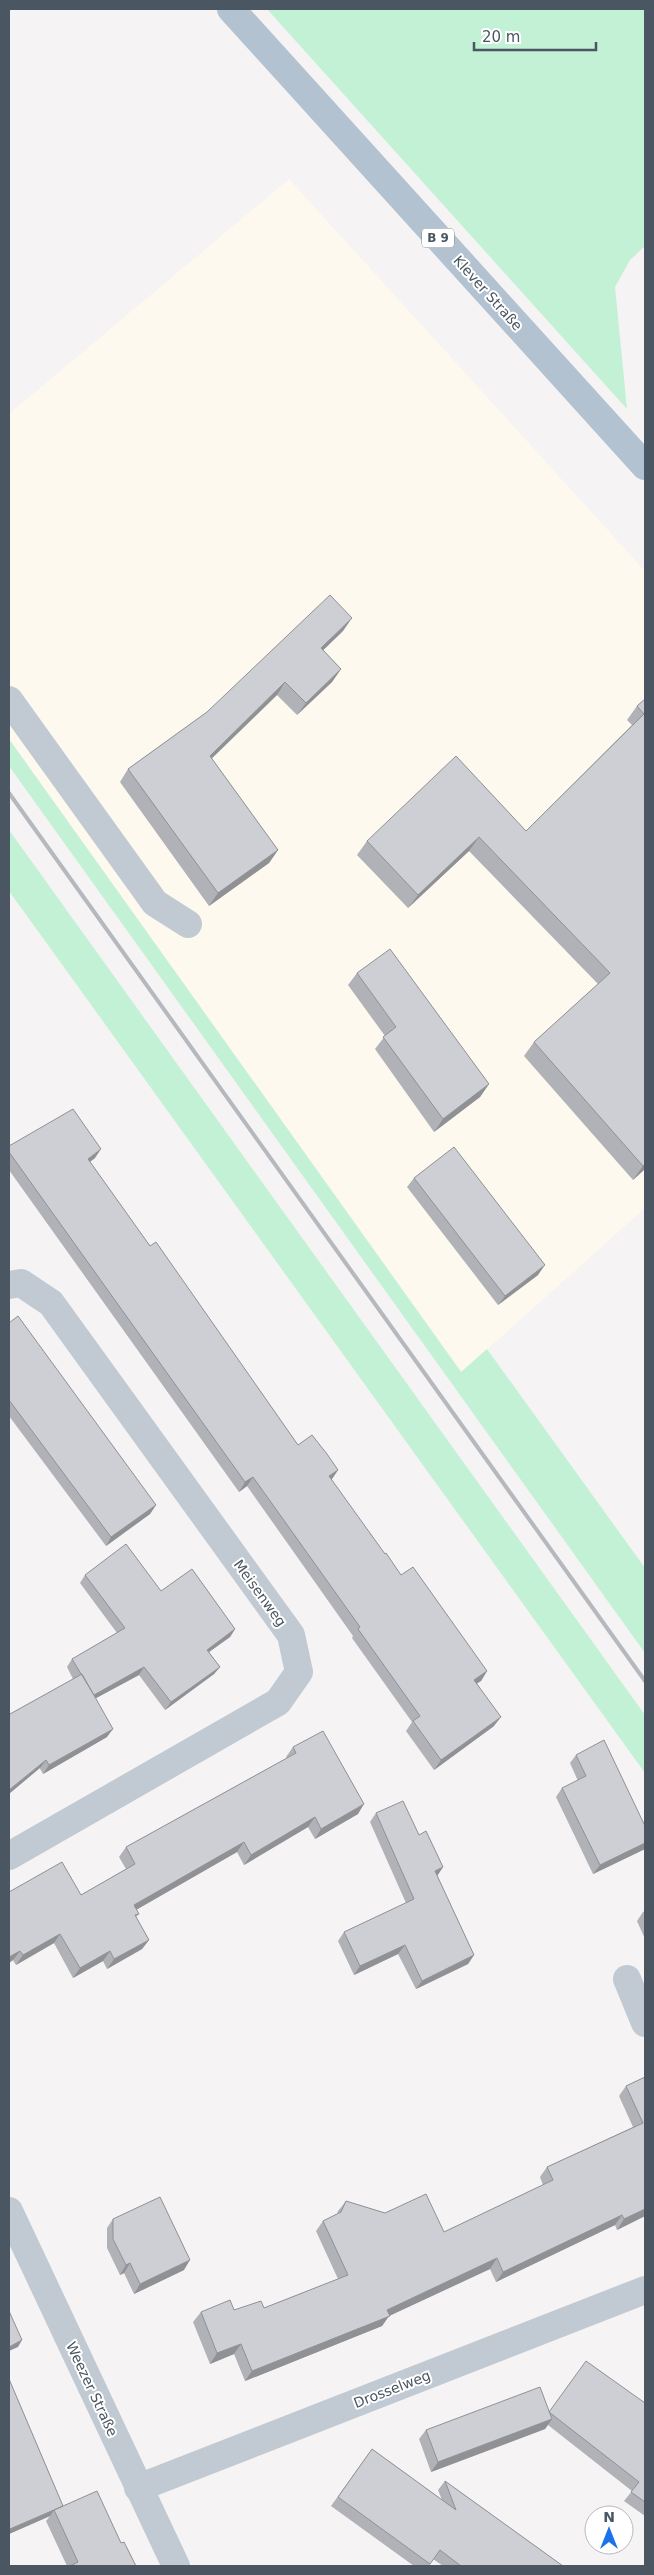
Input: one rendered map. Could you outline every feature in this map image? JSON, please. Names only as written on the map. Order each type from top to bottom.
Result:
[{"type":"main road","name":"Klever Straße","points":[[231,9],[645,466]]},
{"type":"street","points":[[9,700],[156,903],[188,924]]},
{"type":"street","name":"Meisenweg","points":[[9,1285],[21,1283],[51,1303],[291,1635],[299,1672],[278,1702],[9,1856]]},
{"type":"street","points":[[627,1979],[645,2023]]},
{"type":"street","name":"Weezer Straße","points":[[10,2216],[176,2566]]},
{"type":"street","name":"Drosselweg","points":[[138,2488],[645,2290]]},
{"type":"shaded area","points":[[289,179],[645,571],[645,1208],[462,1372],[9,739],[9,414]]},
{"type":"green space","points":[[267,9],[645,9],[645,246],[630,260],[615,287],[627,409]]},
{"type":"green space","points":[[9,739],[461,1372],[487,1349],[645,1568],[645,1653],[9,766]]},
{"type":"green space","points":[[9,830],[645,1715],[645,1773],[9,891]]},
{"type":"building","points":[[330,595],[352,618],[321,648],[341,669],[306,703],[285,682],[210,756],[278,850],[218,893],[128,769],[207,712]]},
{"type":"building","points":[[645,699],[645,1164],[643,1166],[534,1042],[610,973],[479,837],[418,895],[367,841],[456,756],[526,831],[644,714],[637,706]]},
{"type":"building","points":[[390,949],[489,1084],[443,1119],[383,1037],[396,1027],[357,973]]},
{"type":"building","points":[[73,1109],[101,1149],[88,1159],[150,1246],[156,1242],[298,1445],[312,1435],[338,1470],[329,1476],[385,1554],[401,1575],[413,1567],[487,1671],[474,1680],[501,1717],[441,1760],[413,1721],[420,1716],[358,1629],[360,1627],[253,1477],[245,1482],[9,1152],[9,1146]]},
{"type":"building","points":[[454,1147],[545,1265],[505,1296],[414,1178]]},
{"type":"building","points":[[18,1316],[156,1505],[111,1537],[9,1400],[9,1323]]},
{"type":"building","points":[[126,1544],[161,1591],[192,1569],[235,1629],[207,1650],[220,1667],[171,1702],[144,1667],[94,1695],[72,1659],[125,1628],[85,1575]]},
{"type":"building","points":[[82,1674],[113,1729],[49,1765],[46,1760],[9,1790],[9,1711],[10,1714]]},
{"type":"building","points":[[323,1731],[364,1804],[321,1829],[315,1817],[251,1855],[244,1842],[134,1905],[139,1914],[135,1915],[149,1940],[114,1959],[110,1951],[80,1968],[60,1934],[23,1955],[20,1951],[9,1957],[9,1892],[62,1862],[81,1895],[135,1864],[126,1847],[296,1753],[293,1747]]},
{"type":"building","points":[[604,1740],[645,1826],[645,1843],[600,1865],[562,1788],[586,1776],[576,1755]]},
{"type":"building","points":[[403,1801],[419,1835],[426,1831],[443,1867],[435,1871],[474,1955],[422,1981],[405,1945],[360,1966],[344,1932],[414,1899],[376,1813]]},
{"type":"building","points":[[645,2077],[645,2209],[624,2219],[622,2215],[503,2272],[497,2258],[387,2310],[390,2316],[252,2371],[241,2344],[217,2353],[201,2312],[230,2300],[234,2310],[261,2301],[264,2308],[348,2275],[323,2221],[341,2212],[346,2201],[385,2213],[426,2194],[444,2232],[553,2180],[547,2167],[643,2123],[626,2086]]},
{"type":"building","points":[[160,2197],[190,2260],[140,2284],[130,2263],[126,2265],[113,2239],[113,2219]]},
{"type":"building","points":[[9,2311],[22,2340],[9,2347]]},
{"type":"building","points":[[586,2361],[645,2403],[645,2502],[631,2492],[639,2482],[549,2412]]},
{"type":"building","points":[[9,2379],[63,2506],[10,2529],[9,2527]]},
{"type":"building","points":[[540,2387],[552,2419],[438,2462],[426,2430]]},
{"type":"building","points":[[372,2449],[456,2510],[445,2481],[563,2566],[461,2566],[440,2550],[430,2564],[338,2497]]},
{"type":"building","points":[[97,2491],[121,2543],[124,2542],[136,2566],[70,2566],[78,2562],[54,2510]]},
{"type":"railway","points":[[9,793],[645,1681]]}]
